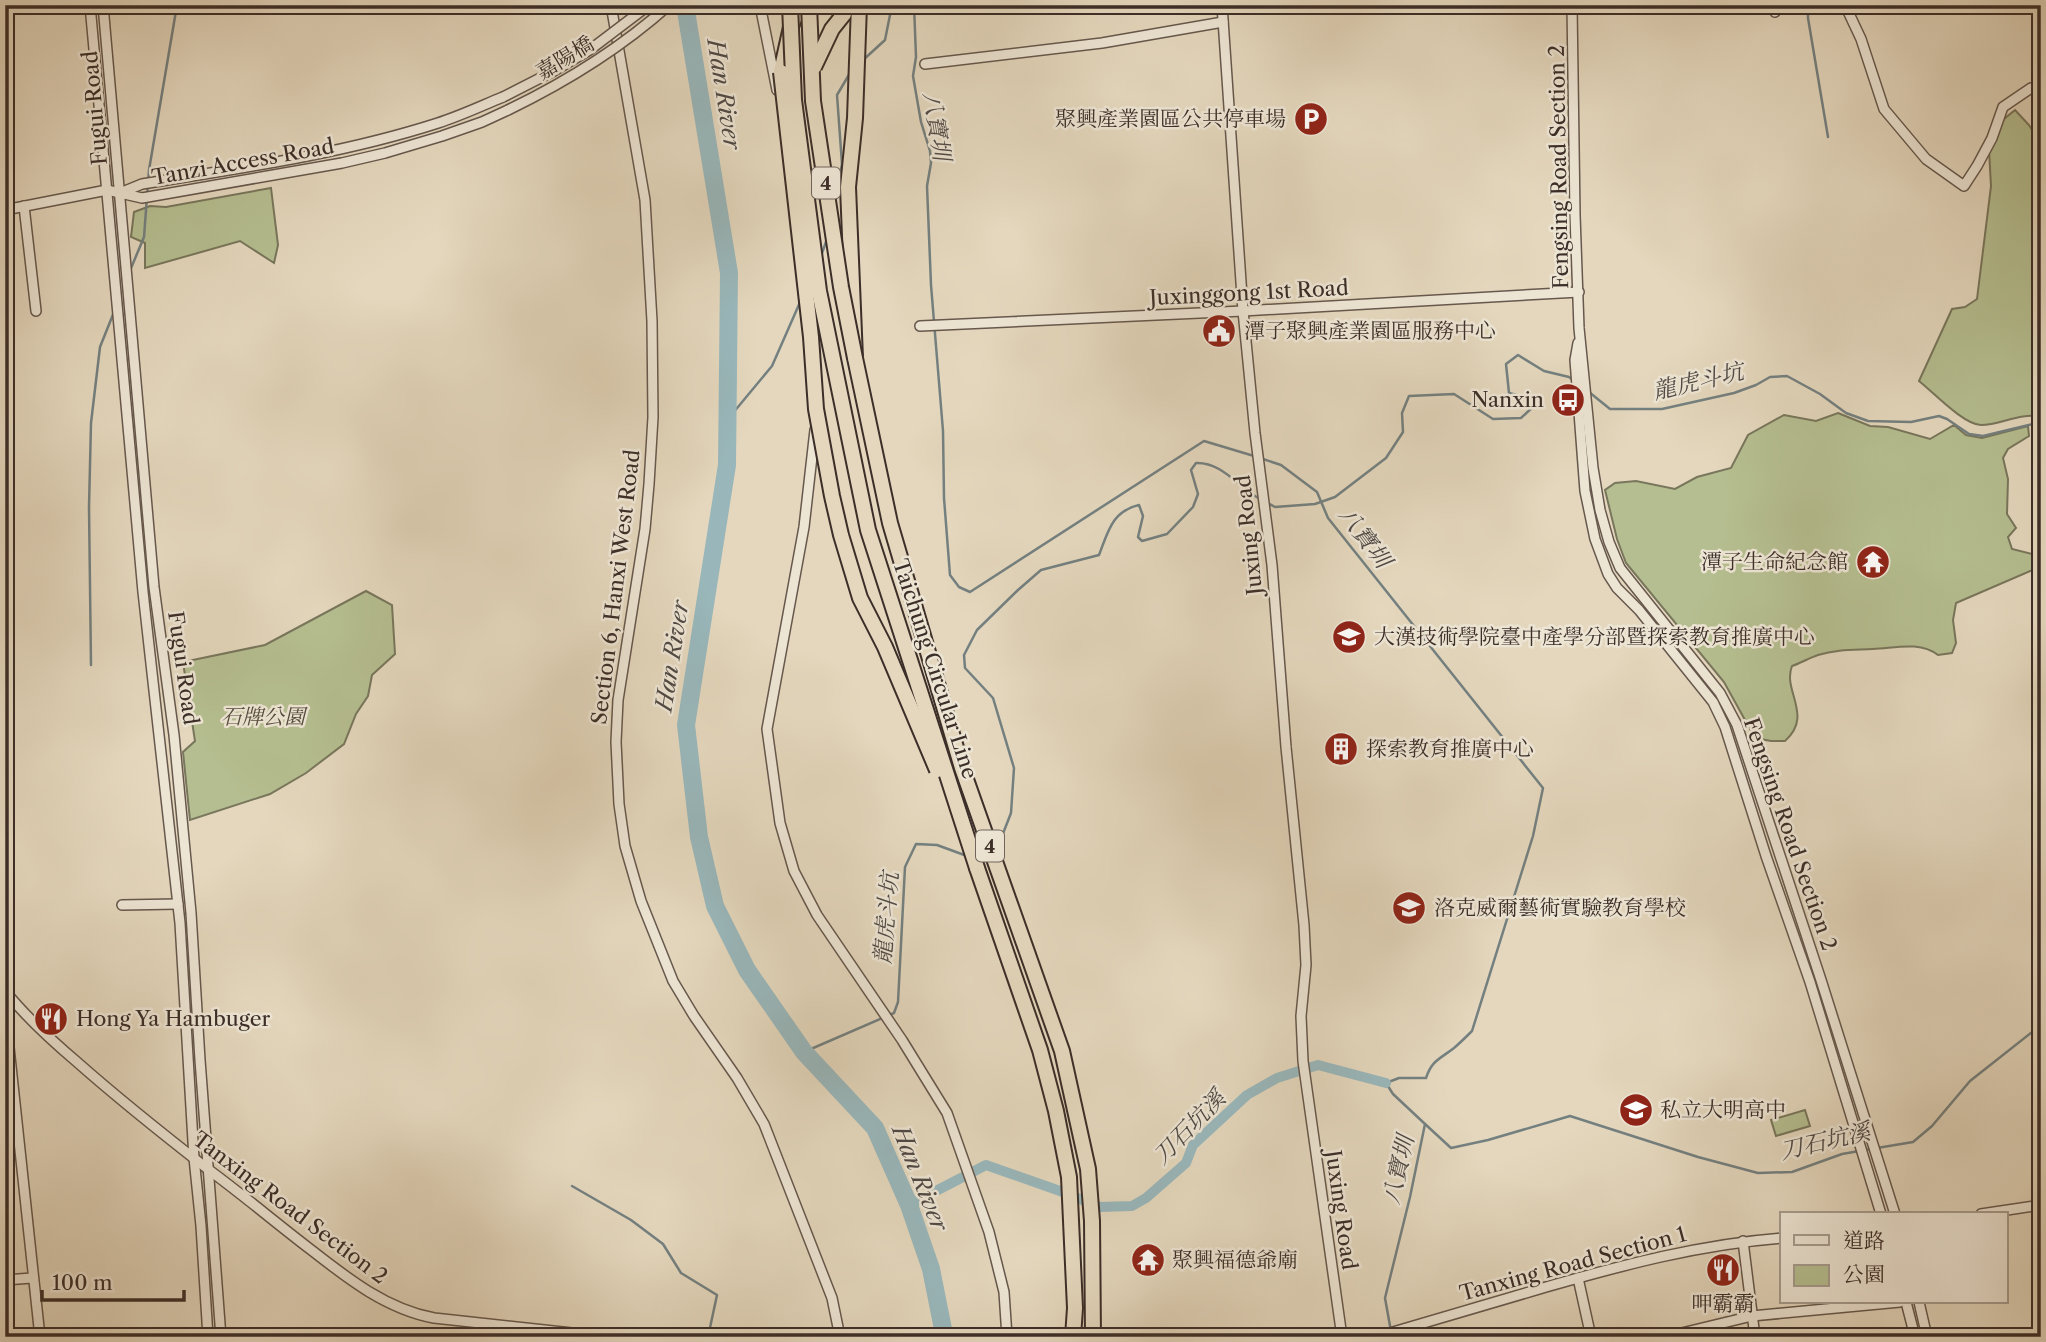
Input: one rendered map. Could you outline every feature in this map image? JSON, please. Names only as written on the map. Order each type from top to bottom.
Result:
[{"type":"highway","name":"Taichung Circular Line","points":[[790,5],[794,100],[819,291],[868,530],[977,868],[1040,1050],[1056,1111],[1069,1177],[1075,1308],[1073,1337]]},
{"type":"highway","points":[[799,5],[781,72],[811,337],[816,409],[841,535],[860,598],[885,647],[977,868]]},
{"type":"highway","name":"Taichung Circular Line","points":[[809,5],[813,101],[841,287],[890,523],[962,768],[1062,1051],[1088,1169],[1092,1221],[1093,1337]]},
{"type":"highway","points":[[796,207],[814,64],[832,29],[852,8]]},
{"type":"highway","points":[[852,8],[855,118],[848,187],[855,358]]},
{"type":"street","name":"Fugui Road","points":[[90,5],[143,592],[178,904],[208,1337]]},
{"type":"street","name":"Fugui Road","points":[[103,5],[154,587],[174,735],[188,886],[221,1337]]},
{"type":"street","name":"Section 6, Hanxi West Road","points":[[611,5],[645,200],[652,321],[653,416],[645,529],[618,700],[616,742],[619,804],[625,846],[641,901],[673,981],[764,1124],[832,1298],[840,1337]]},
{"type":"street","name":"嘉陽橋","points":[[503,97],[591,49],[649,5]]},
{"type":"street","name":"嘉陽橋","points":[[508,110],[588,67],[647,25],[669,5]]},
{"type":"street","points":[[760,5],[808,260],[815,365],[815,428],[804,527],[768,729],[780,823],[794,872],[817,915],[902,1040],[947,1113],[989,1232],[1004,1292],[1007,1337]]},
{"type":"street","name":"Juxing Road","points":[[1222,5],[1243,312],[1272,565],[1286,747],[1304,925],[1306,965],[1301,1027],[1303,1061],[1342,1337]]},
{"type":"street","name":"Fengsing Road Section 2","points":[[1572,5],[1575,215],[1585,491],[1595,539],[1608,574],[1617,588],[1639,610],[1713,702],[1725,727],[1810,982],[1880,1212]]},
{"type":"street","points":[[1845,5],[1861,39],[1884,109],[1926,159],[1964,186],[1992,138],[2003,107],[2031,88],[2041,89]]},
{"type":"street","points":[[925,64],[1102,43],[1223,22]]},
{"type":"street","name":"Tanzi Access Road","points":[[120,192],[142,184],[296,158],[380,140],[441,122],[503,97]]},
{"type":"street","name":"Tanzi Access Road","points":[[120,192],[142,198],[342,163],[442,136],[508,110]]},
{"type":"street","points":[[5,210],[107,190],[120,192]]},
{"type":"street","points":[[24,206],[36,311]]},
{"type":"street","name":"Juxinggong 1st Road","points":[[920,326],[1243,312],[1579,292]]},
{"type":"street","name":"Fengsing Road Section 2","points":[[1582,387],[1600,510],[1609,542],[1620,568],[1720,693],[1737,725],[1894,1212]]},
{"type":"street","points":[[122,905],[178,904]]},
{"type":"street","name":"Tanxing Road Section 2","points":[[5,991],[25,1015],[116,1097],[355,1284],[390,1303],[434,1318],[608,1337]]},
{"type":"street","points":[[5,1010],[40,1337]]},
{"type":"street","points":[[1994,1212],[2041,1205]]},
{"type":"street","name":"Tanxing Road Section 1","points":[[1376,1337],[1578,1278],[1678,1253],[1743,1241],[1780,1238]]},
{"type":"street","points":[[1743,1241],[1755,1337]]},
{"type":"street","points":[[5,1280],[33,1278]]},
{"type":"street","points":[[1578,1278],[1591,1337]]},
{"type":"street","points":[[1665,1337],[1752,1316],[1878,1304]]},
{"type":"street","points":[[1907,1304],[1915,1337]]},
{"type":"street","points":[[1919,1304],[1927,1337]]},
{"type":"green space","points":[[2015,110],[2041,144],[2041,417],[2018,417],[1981,425],[1966,420],[1919,381],[1952,309],[1965,307],[1977,299],[1991,186],[1989,150],[2004,119]]},
{"type":"green space","points":[[271,188],[278,245],[274,263],[240,241],[145,268],[145,243],[131,237],[134,212],[150,206],[166,207]]},
{"type":"green space","points":[[1838,413],[1870,426],[1888,427],[1930,439],[1954,425],[1966,435],[1982,438],[2028,426],[2029,436],[2008,449],[2003,458],[2008,479],[2007,514],[2016,528],[2008,537],[2012,549],[2036,555],[2035,569],[1956,603],[1953,620],[1956,643],[1952,653],[1938,655],[1923,648],[1907,646],[1845,650],[1818,655],[1792,666],[1791,685],[1797,712],[1793,731],[1785,741],[1755,738],[1724,682],[1626,563],[1605,490],[1615,483],[1636,481],[1675,489],[1697,477],[1731,468],[1748,435],[1784,415],[1816,421]]},
{"type":"green space","name":"石牌公園","points":[[366,591],[392,605],[395,654],[372,675],[368,696],[356,714],[344,744],[306,773],[270,794],[190,820],[183,752],[195,741],[183,662],[265,645]]},
{"type":"green space","points":[[1805,1110],[1810,1126],[1776,1136],[1771,1120]]},
{"type":"waterway","points":[[129,273],[144,237],[149,170],[177,5]]},
{"type":"waterway","name":"Han River","points":[[685,5],[729,273],[727,465],[686,725],[699,837],[715,906],[747,970],[804,1052],[875,1128],[909,1205],[931,1269],[943,1329],[942,1337]]},
{"type":"waterway","points":[[862,61],[885,40],[892,5]]},
{"type":"waterway","name":"八寶圳","points":[[914,5],[916,57],[913,76],[931,163],[927,186],[931,285],[943,431],[944,498],[950,575],[959,587],[970,592],[1204,441],[1254,456]]},
{"type":"waterway","points":[[1808,5],[1828,137]]},
{"type":"waterway","points":[[835,202],[842,164],[837,95],[850,73]]},
{"type":"waterway","points":[[821,256],[827,239]]},
{"type":"waterway","points":[[728,419],[772,366],[801,300]]},
{"type":"waterway","points":[[91,665],[91,423],[100,347],[114,312]]},
{"type":"waterway","name":"龍虎斗坑","points":[[1266,502],[1275,507],[1315,504],[1335,497],[1386,458],[1403,432],[1402,413],[1409,396],[1454,394],[1493,419],[1521,418],[1535,405],[1529,398],[1509,393],[1506,364],[1518,355],[1544,371],[1573,380]]},
{"type":"waterway","name":"龍虎斗坑","points":[[1589,392],[1610,409],[1662,409],[1734,393],[1770,377],[1787,376],[1820,394],[1846,413],[1868,421],[1911,422],[1939,416],[1969,434],[1983,436],[2033,424],[2041,426]]},
{"type":"waterway","name":"八寶圳","points":[[1260,458],[1281,465],[1317,492],[1328,518],[1543,788],[1533,836],[1472,1031],[1434,1063],[1426,1078],[1399,1078],[1386,1083],[1393,1094],[1425,1124],[1385,1298],[1392,1337]]},
{"type":"waterway","name":"龍虎斗坑","points":[[997,849],[1011,813],[1014,768],[993,698],[965,668],[964,655],[977,630],[1041,570],[1099,555],[1112,524],[1130,508],[1139,505],[1143,516],[1138,537],[1142,541],[1167,534],[1193,507],[1198,494],[1191,470],[1196,463],[1222,471],[1260,499]]},
{"type":"waterway","name":"龍虎斗坑","points":[[804,1052],[894,1013],[898,1002],[905,867],[916,844],[937,845],[967,856]]},
{"type":"waterway","name":"刀石坑溪","points":[[1877,1148],[1913,1142],[1932,1126],[1970,1081],[2041,1025]]},
{"type":"waterway","name":"刀石坑溪","points":[[909,1205],[986,1165],[1100,1207],[1132,1206],[1146,1198],[1186,1163],[1193,1145],[1247,1095],[1277,1078],[1318,1065],[1386,1083]]},
{"type":"waterway","name":"刀石坑溪","points":[[1425,1124],[1451,1148],[1570,1116],[1758,1173],[1792,1172],[1842,1154],[1871,1149]]},
{"type":"waterway","points":[[572,1186],[631,1220],[663,1244],[681,1273],[717,1295],[708,1337]]},
{"type":"place","name":"聚興產業園區公共停車場","points":[[1311,119]]},
{"type":"place","name":"潭子聚興產業園區服務中心","points":[[1219,331]]},
{"type":"place","name":"Nanxin","points":[[1568,400]]},
{"type":"place","name":"潭子生命紀念館","points":[[1873,562]]},
{"type":"place","name":"大漢技術學院臺中產學分部暨探索教育推廣中心","points":[[1349,637]]},
{"type":"place","name":"探索教育推廣中心","points":[[1341,749]]},
{"type":"place","name":"洛克威爾藝術實驗教育學校","points":[[1409,908]]},
{"type":"place","name":"Hong Ya Hambuger","points":[[51,1019]]},
{"type":"place","name":"私立大明高中","points":[[1636,1110]]},
{"type":"place","name":"聚興福德爺廟","points":[[1148,1260]]},
{"type":"place","name":"呷霸霸","points":[[1723,1270]]}]
